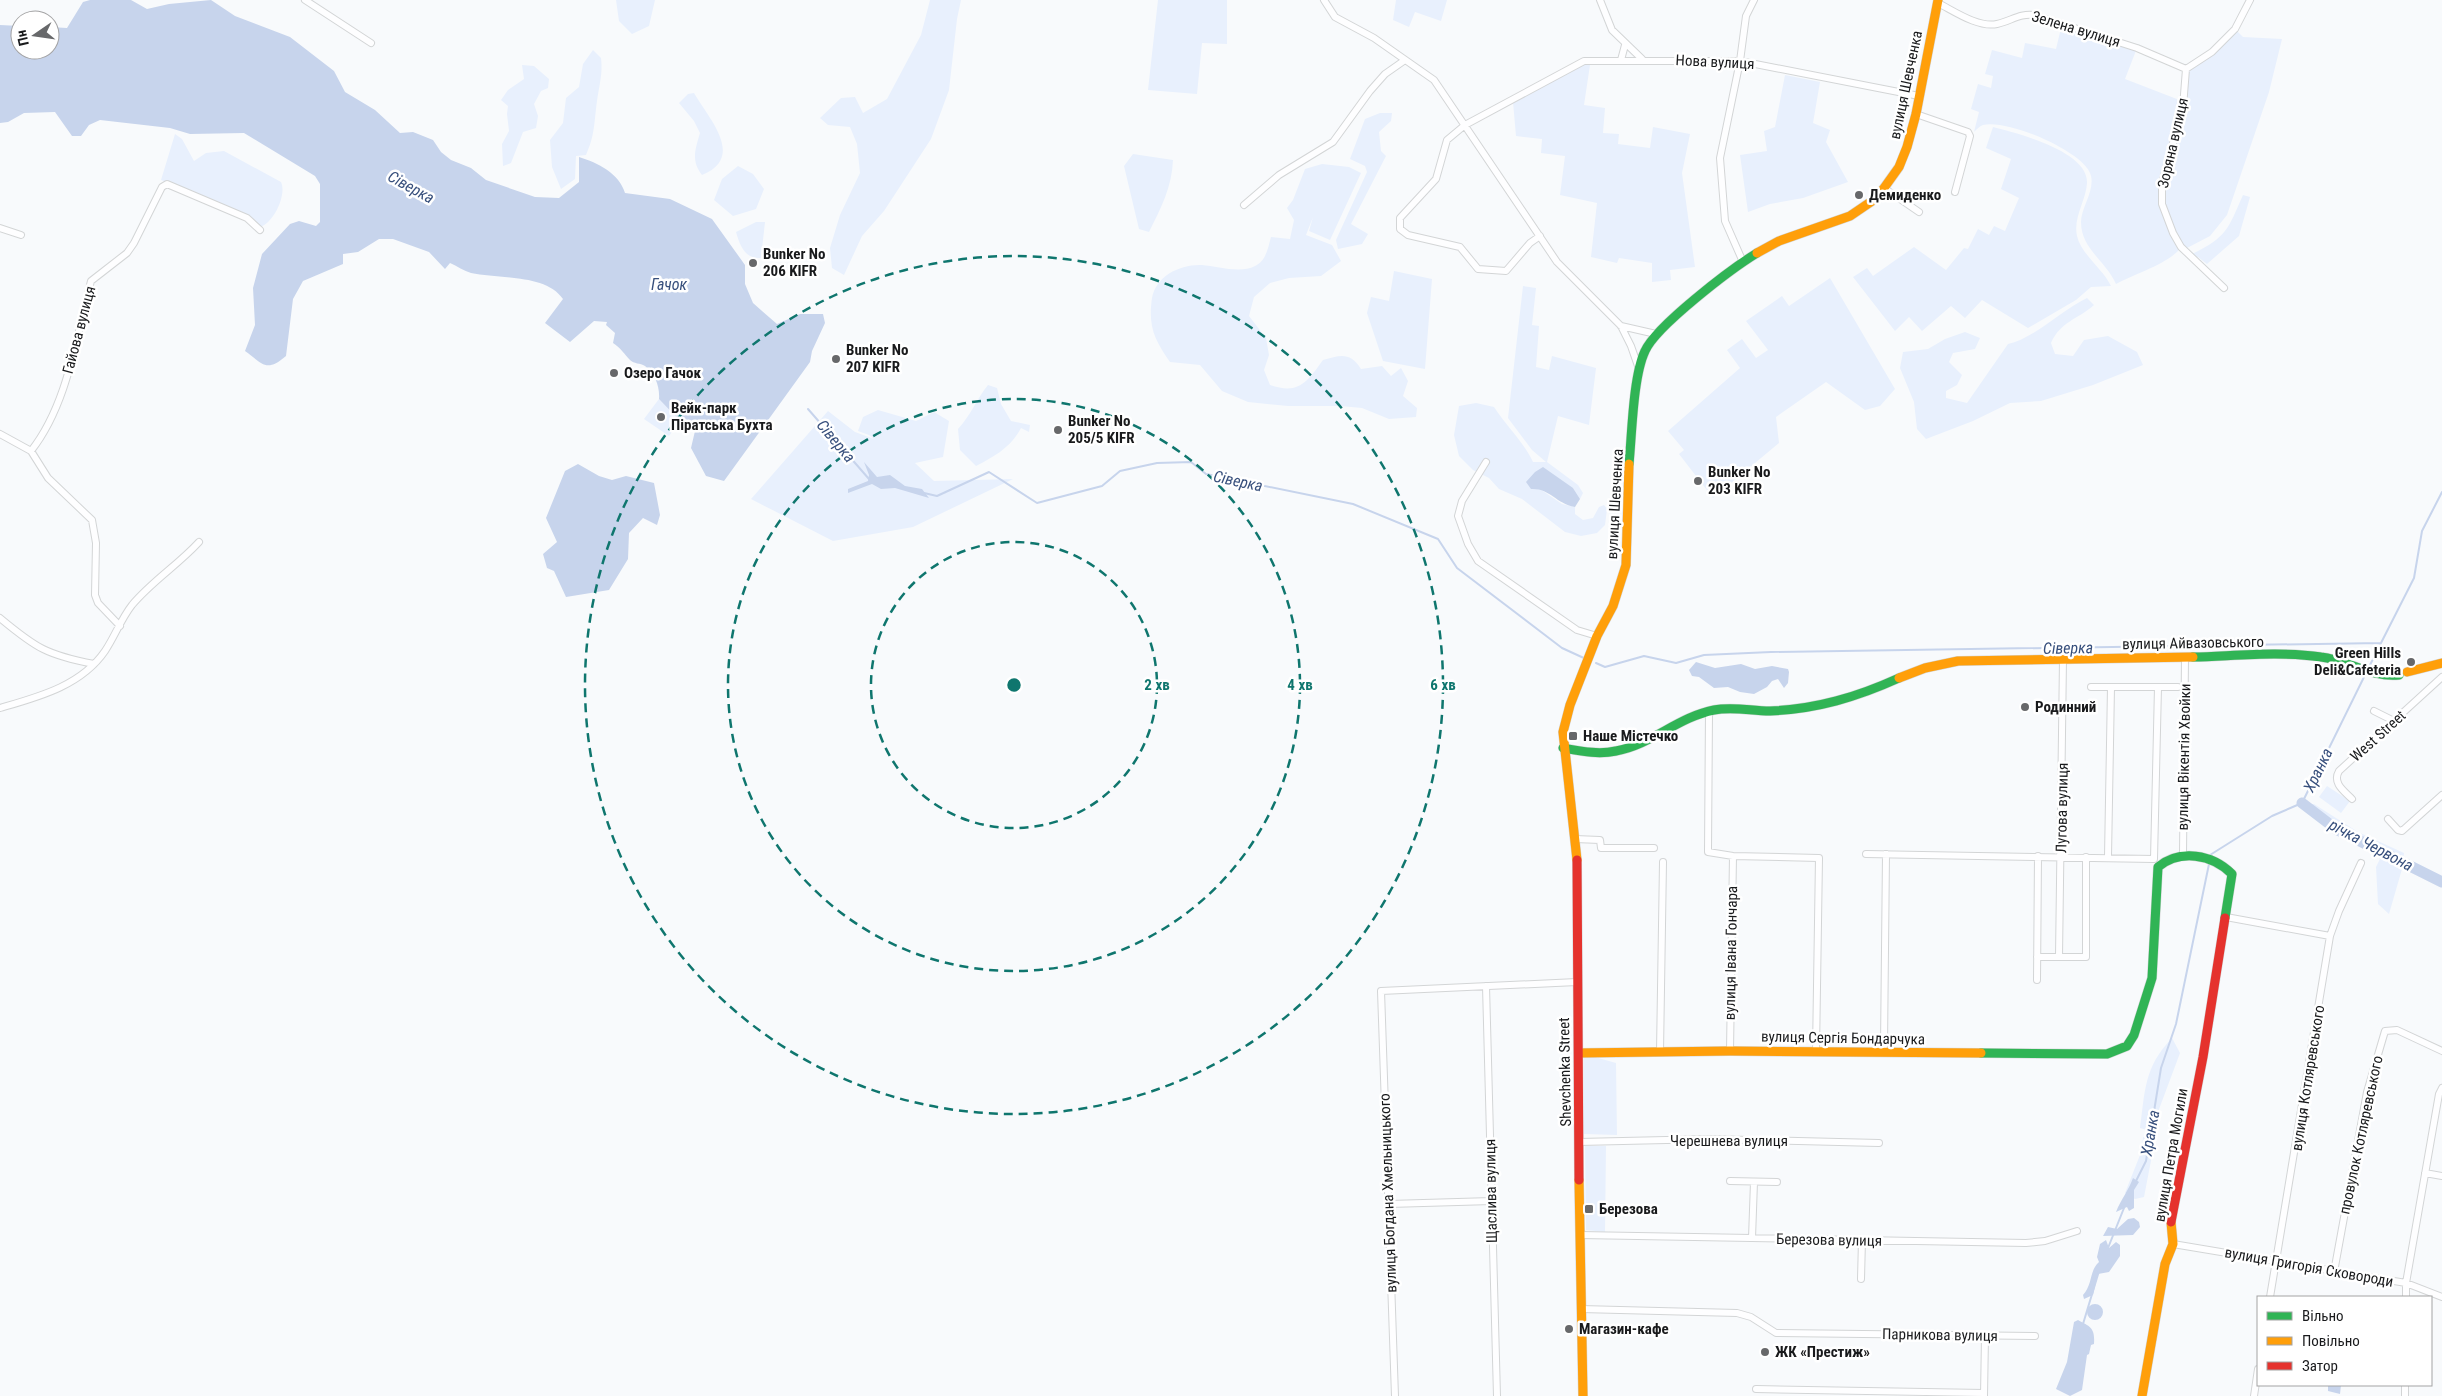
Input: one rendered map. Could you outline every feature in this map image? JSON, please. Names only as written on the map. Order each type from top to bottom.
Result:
[{"type":"street","points":[[305,0],[371,43]]},
{"type":"street","name":"вулиця Шевченка","points":[[1324,0],[1335,18],[1374,38],[1434,80],[1556,262],[1621,326],[1631,346],[1639,369]]},
{"type":"street","points":[[1600,0],[1612,30],[1625,45],[1642,59]]},
{"type":"street","points":[[1743,262],[1725,221],[1720,158],[1740,61],[1746,16],[1754,0]]},
{"type":"street","points":[[2186,69],[2212,52],[2235,29],[2250,0]]},
{"type":"street","name":"вулиця Шевченка","points":[[1563,748],[1565,719],[1597,636],[1613,606],[1626,565],[1630,468],[1639,369],[1645,350],[1656,334],[1712,285],[1743,262],[1779,241],[1850,216],[1875,200],[1899,167],[1916,114],[1938,1]]},
{"type":"street","name":"Зелена вулиця","points":[[1938,1],[1985,24],[1995,25],[2023,14],[2034,15],[2137,48],[2186,69]]},
{"type":"street","points":[[1621,60],[1625,45]]},
{"type":"street","points":[[1540,236],[1530,243],[1506,271],[1478,269],[1460,246],[1408,235],[1400,229],[1400,218],[1436,179],[1447,140],[1465,125],[1584,60],[1642,59]]},
{"type":"street","name":"Нова вулиця","points":[[1642,59],[1740,61],[1919,96]]},
{"type":"street","points":[[1244,205],[1279,175],[1333,142],[1370,91],[1385,74],[1405,60]]},
{"type":"street","name":"Зоряна вулиця","points":[[2186,69],[2183,107],[2162,183],[2162,204],[2173,233],[2181,246],[2224,288]]},
{"type":"street","points":[[1916,114],[1968,132],[1970,136],[1955,192]]},
{"type":"street","name":"Гайова вулиця","points":[[31,451],[45,430],[65,381],[82,323],[91,281],[127,253],[162,188],[167,184],[247,218],[260,230]]},
{"type":"street","points":[[1884,188],[1920,212]]},
{"type":"street","points":[[0,228],[21,235]]},
{"type":"street","points":[[1621,326],[1656,334]]},
{"type":"street","points":[[0,434],[31,451],[48,478],[92,520],[96,543],[95,595],[98,603],[120,626]]},
{"type":"street","points":[[1486,462],[1462,501],[1458,516],[1468,544],[1478,561],[1577,630],[1597,636]]},
{"type":"street","points":[[0,708],[62,688],[94,664],[105,651],[131,606],[199,542]]},
{"type":"street","points":[[0,618],[30,644],[48,653],[94,664]]},
{"type":"street","name":"вулиця Айвазовського","points":[[1563,748],[1595,754],[1627,750],[1692,716],[1733,708],[1755,711],[1784,710],[1836,702],[1856,697],[1910,672],[1942,662],[2303,655],[2340,660],[2360,670],[2385,677],[2442,663]]},
{"type":"street","name":"вулиця Вікентія Хвойки","points":[[2183,855],[2185,658]]},
{"type":"street","name":"Лугова вулиця","points":[[2059,957],[2064,659]]},
{"type":"street","name":"West Street","points":[[2352,799],[2336,782],[2339,771],[2442,677]]},
{"type":"street","points":[[2091,687],[2178,687]]},
{"type":"street","points":[[2108,857],[2111,687]]},
{"type":"street","points":[[1866,854],[2154,859],[2158,687]]},
{"type":"street","points":[[2374,711],[2394,721]]},
{"type":"street","points":[[1709,712],[1708,852],[1733,856],[1819,858],[1816,1051]]},
{"type":"street","name":"Shevchenka Street","points":[[1563,748],[1578,866],[1577,982],[1583,1396]]},
{"type":"street","points":[[2388,819],[2398,830],[2402,831],[2442,795]]},
{"type":"street","points":[[1575,839],[1600,840],[1600,848],[1654,848]]},
{"type":"street","points":[[1884,1046],[1886,854]]},
{"type":"street","name":"вулиця Петра Могили","points":[[2142,1396],[2165,1264],[2173,1244],[2170,1225],[2203,1057],[2232,874],[2227,867],[2209,860],[2183,855]]},
{"type":"street","name":"вулиця Сергія Бондарчука","points":[[1579,1053],[1816,1051],[2107,1054],[2127,1046],[2134,1035],[2152,978],[2158,867],[2164,860],[2183,855]]},
{"type":"street","name":"вулиця Івана Гончара","points":[[1730,1051],[1733,856]]},
{"type":"street","points":[[2037,980],[2038,856]]},
{"type":"street","points":[[2037,957],[2086,957],[2086,857]]},
{"type":"street","points":[[1660,1052],[1663,862]]},
{"type":"street","name":"вулиця Котляревського","points":[[2270,1296],[2330,936],[2360,863]]},
{"type":"street","points":[[2226,917],[2330,936]]},
{"type":"street","points":[[1486,986],[1577,982]]},
{"type":"street","name":"вулиця Богдана Хмельницького","points":[[1395,1396],[1381,991],[1486,986]]},
{"type":"street","name":"Щаслива вулиця","points":[[1486,986],[1497,1396]]},
{"type":"street","name":"провулок Котляревського","points":[[2334,1272],[2367,1092],[2385,1031],[2397,1030],[2442,1052]]},
{"type":"street","points":[[2406,1296],[2406,1283],[2425,1173],[2439,1094],[2442,1088]]},
{"type":"street","name":"Черешнева вулиця","points":[[1579,1142],[1710,1139],[1879,1143]]},
{"type":"street","points":[[2425,1173],[2442,1176]]},
{"type":"street","points":[[1730,1181],[1777,1182]]},
{"type":"street","points":[[1752,1238],[1754,1182]]},
{"type":"street","points":[[1389,1204],[1492,1201]]},
{"type":"street","name":"Березова вулиця","points":[[1580,1235],[2026,1243],[2045,1241],[2076,1230]]},
{"type":"street","points":[[1861,1279],[1862,1240]]},
{"type":"street","name":"вулиця Григорія Сковороди","points":[[2173,1244],[2406,1283],[2442,1297]]},
{"type":"street","name":"Парникова вулиця","points":[[1581,1309],[1738,1313],[1751,1317],[1776,1333],[2035,1336]]},
{"type":"street","points":[[1756,1388],[1984,1395],[1985,1336]]},
{"type":"street","points":[[2254,1396],[2257,1376]]},
{"type":"shaded area","points":[[616,0],[655,0],[649,26],[632,34],[619,21]]},
{"type":"shaded area","points":[[930,0],[961,0],[949,90],[931,139],[884,211],[862,236],[844,275],[832,268],[830,248],[840,215],[860,173],[857,144],[850,127],[828,125],[820,118],[841,98],[855,97],[863,113],[887,99],[921,35]]},
{"type":"shaded area","points":[[1158,0],[1227,0],[1227,44],[1202,43],[1197,94],[1148,90]]},
{"type":"shaded area","points":[[1396,0],[1447,0],[1441,21],[1415,12],[1409,27],[1393,20]]},
{"type":"shaded area","points":[[2062,24],[2137,48],[2125,79],[2182,101],[2186,69],[2235,29],[2243,37],[2282,39],[2269,92],[2227,215],[2210,236],[2187,248],[2192,254],[2220,237],[2230,224],[2243,195],[2250,197],[2239,236],[2207,264],[2198,257],[2194,260],[2181,247],[2176,253],[2161,263],[2116,284],[2089,247],[2082,231],[2082,216],[2092,183],[2089,171],[2082,162],[2057,145],[2024,131],[1994,124],[1983,125],[1974,132],[1979,112],[1971,109],[1978,84],[1991,88],[1993,76],[1985,74],[1992,50],[2022,58],[2025,43],[2056,49]]},
{"type":"shaded area","points":[[593,50],[601,58],[602,69],[593,135],[586,155],[576,156],[575,179],[561,189],[552,167],[550,140],[563,123],[566,98],[579,87],[583,64]]},
{"type":"shaded area","points":[[1583,64],[1590,65],[1584,105],[1605,108],[1603,133],[1619,134],[1618,144],[1650,148],[1653,127],[1690,134],[1682,173],[1695,267],[1670,270],[1671,280],[1652,282],[1652,263],[1619,258],[1617,263],[1591,257],[1597,203],[1560,195],[1565,156],[1541,153],[1542,139],[1516,136],[1513,102]]},
{"type":"shaded area","points":[[522,65],[534,66],[549,79],[548,88],[541,91],[534,104],[538,116],[536,128],[523,132],[511,163],[503,166],[502,144],[509,131],[508,106],[501,100],[508,90],[524,79]]},
{"type":"shaded area","points":[[1785,75],[1820,82],[1813,123],[1830,130],[1826,142],[1848,182],[1803,198],[1770,204],[1748,212],[1740,155],[1767,151],[1764,131],[1775,127]]},
{"type":"shaded area","points":[[694,93],[715,126],[723,148],[721,158],[715,167],[702,175],[695,160],[700,133],[694,121],[679,103],[688,94]]},
{"type":"shaded area","points":[[1380,113],[1392,113],[1391,121],[1379,132],[1381,151],[1386,156],[1351,224],[1368,234],[1362,244],[1338,249],[1336,240],[1367,172],[1365,166],[1350,159],[1365,119]]},
{"type":"shaded area","points":[[1993,127],[2049,145],[2076,162],[2084,172],[2087,183],[2078,216],[2077,236],[2087,255],[2111,286],[2091,287],[2076,300],[2028,328],[1982,300],[1965,318],[1951,306],[1922,331],[1909,317],[1895,331],[1853,277],[1867,268],[1873,276],[1914,247],[1946,270],[1964,248],[1968,249],[1978,229],[1989,235],[1994,226],[2005,231],[2019,198],[2001,189],[2011,159],[1986,148]]},
{"type":"shaded area","points":[[175,134],[182,139],[194,161],[206,153],[224,151],[281,182],[281,200],[270,220],[260,227],[248,215],[161,180]]},
{"type":"shaded area","points":[[1133,154],[1173,160],[1171,179],[1162,206],[1149,232],[1139,229],[1124,166]]},
{"type":"shaded area","points":[[1322,164],[1349,167],[1361,173],[1330,240],[1309,231],[1313,217],[1306,235],[1332,245],[1341,261],[1321,276],[1289,278],[1270,283],[1254,297],[1249,316],[1266,338],[1269,355],[1264,370],[1270,385],[1288,388],[1295,387],[1307,380],[1323,360],[1340,356],[1349,357],[1361,369],[1382,366],[1391,376],[1401,368],[1408,381],[1403,396],[1417,408],[1416,417],[1389,419],[1362,408],[1288,406],[1248,402],[1222,391],[1200,365],[1170,362],[1156,339],[1152,324],[1151,308],[1154,290],[1158,283],[1178,269],[1194,265],[1242,269],[1259,264],[1266,254],[1271,237],[1290,239],[1294,220],[1287,208],[1293,200],[1305,169]]},
{"type":"shaded area","points":[[738,166],[753,174],[764,189],[756,209],[733,216],[714,200],[722,179]]},
{"type":"shaded area","points":[[756,222],[765,222],[761,258],[755,258],[744,251],[736,232]]},
{"type":"shaded area","points":[[1394,271],[1432,279],[1425,369],[1383,361],[1367,313],[1371,297],[1389,301]]},
{"type":"shaded area","points":[[1830,278],[1895,389],[1880,406],[1865,410],[1826,382],[1776,417],[1779,443],[1713,498],[1679,454],[1684,450],[1668,431],[1740,368],[1727,350],[1742,339],[1756,358],[1768,350],[1746,321],[1782,296],[1789,306]]},
{"type":"shaded area","points":[[1523,286],[1536,288],[1532,325],[1539,326],[1536,367],[1549,370],[1552,356],[1596,368],[1589,425],[1558,416],[1547,462],[1578,485],[1583,493],[1580,499],[1573,488],[1540,489],[1562,504],[1575,507],[1575,514],[1583,520],[1593,518],[1599,507],[1604,505],[1607,509],[1605,525],[1597,533],[1581,536],[1565,532],[1522,499],[1499,489],[1489,478],[1473,470],[1459,456],[1454,435],[1459,406],[1476,403],[1494,407],[1525,447],[1533,462],[1546,462],[1532,450],[1508,418]]},
{"type":"shaded area","points":[[2087,298],[2094,305],[2070,321],[2055,336],[2051,343],[2055,354],[2073,356],[2084,340],[2108,336],[2137,352],[2143,365],[2093,385],[2041,401],[2010,403],[1973,421],[1926,439],[1917,429],[1914,402],[1900,368],[1903,352],[1928,349],[1945,339],[1965,332],[1980,338],[1975,349],[1953,353],[1949,362],[1962,375],[1957,385],[1946,391],[1946,398],[1967,403],[2008,344],[2027,336]]},
{"type":"shaded area","points":[[988,385],[997,388],[1001,404],[1011,421],[1030,425],[1029,432],[1021,428],[1007,446],[996,455],[976,466],[960,450],[958,429]]},
{"type":"shaded area","name":"Вейк-парк Піратська Бухта","points":[[659,399],[680,421],[669,436],[644,419]]},
{"type":"shaded area","points":[[878,410],[916,421],[934,412],[949,421],[943,457],[915,463],[934,481],[1013,479],[913,527],[833,541],[751,499],[828,411],[855,432],[874,439],[858,431],[863,417]]},
{"type":"shaded area","points":[[2327,786],[2350,801],[2341,813],[2319,797]]},
{"type":"shaded area","points":[[2310,804],[2314,804],[2358,832],[2404,853],[2402,869],[2389,914],[2378,904],[2376,867],[2380,859],[2366,848],[2316,818]]},
{"type":"shaded area","points":[[2172,1038],[2180,1053],[2152,1128],[2147,1130],[2140,1128],[2147,1080],[2156,1059]]},
{"type":"shaded area","points":[[1584,1054],[1616,1063],[1617,1135],[1584,1134]]},
{"type":"shaded area","points":[[2143,1137],[2155,1140],[2144,1197],[2135,1199],[2125,1193],[2142,1150]]},
{"type":"shaded area","points":[[1585,1146],[1606,1146],[1605,1232],[1586,1230]]},
{"type":"water","name":"Гачок","points":[[90,0],[131,0],[147,9],[169,4],[211,0],[235,16],[290,37],[334,71],[345,92],[375,110],[400,133],[413,132],[433,140],[441,152],[451,160],[471,168],[486,180],[535,197],[559,198],[579,182],[579,157],[593,162],[613,174],[625,193],[670,199],[712,219],[745,265],[745,284],[753,303],[777,324],[800,314],[823,314],[825,323],[812,351],[810,362],[724,481],[706,476],[691,448],[695,431],[680,421],[659,399],[659,390],[652,372],[643,365],[632,361],[613,343],[615,333],[606,325],[607,322],[594,321],[570,342],[545,323],[563,299],[545,285],[534,281],[471,273],[450,263],[445,269],[429,252],[393,239],[379,239],[358,252],[343,254],[343,264],[303,281],[293,299],[286,356],[274,364],[265,365],[245,351],[255,325],[253,288],[262,254],[290,224],[299,221],[316,226],[320,222],[320,184],[315,176],[244,133],[190,134],[170,128],[100,120],[89,125],[81,136],[72,136],[55,112],[24,113],[8,122],[0,123],[0,25],[10,26],[10,60],[60,60],[60,28],[67,28],[83,2]]},
{"type":"water","points":[[864,462],[877,477],[890,475],[905,486],[922,489],[929,498],[895,488],[881,489],[872,484],[848,493],[848,489],[868,481],[869,475]]},
{"type":"water","points":[[578,464],[599,476],[612,480],[626,476],[654,483],[660,515],[657,525],[643,518],[629,533],[628,559],[609,590],[566,597],[554,571],[547,568],[543,554],[557,542],[546,518],[565,471]]},
{"type":"water","points":[[1543,467],[1573,488],[1580,499],[1575,507],[1562,502],[1548,493],[1538,489],[1531,489],[1526,482],[1535,472]]},
{"type":"water","points":[[1696,662],[1715,668],[1741,664],[1755,669],[1772,666],[1788,669],[1788,683],[1784,688],[1778,679],[1754,694],[1740,692],[1728,687],[1714,688],[1699,677],[1692,676],[1689,670]]},
{"type":"water","points":[[2422,870],[2442,880],[2442,887],[2418,875]]},
{"type":"water","points":[[2133,1178],[2139,1182],[2134,1190],[2134,1208],[2129,1211],[2127,1207],[2116,1212],[2129,1187]]},
{"type":"water","points":[[2134,1218],[2139,1222],[2140,1227],[2133,1235],[2103,1236],[2108,1227],[2117,1229],[2128,1219]]},
{"type":"water","points":[[2106,1240],[2109,1248],[2116,1242],[2120,1245],[2120,1256],[2109,1272],[2098,1274],[2093,1295],[2084,1299],[2083,1295],[2099,1262],[2097,1257],[2100,1244]]},
{"type":"water","points":[[2095,1304],[2101,1306],[2103,1312],[2101,1318],[2095,1320],[2089,1318],[2087,1312],[2089,1306]]},
{"type":"water","points":[[2078,1320],[2086,1324],[2093,1331],[2094,1344],[2091,1345],[2087,1355],[2082,1390],[2070,1396],[2056,1389],[2067,1362],[2074,1322]]},
{"type":"water","points":[[2328,1386],[2341,1386],[2340,1394],[2328,1391]]},
{"type":"waterway","name":"Сіверка","points":[[808,409],[869,479]]},
{"type":"waterway","name":"Сіверка","points":[[924,493],[937,496],[989,472],[1037,503],[1102,486],[1120,471],[1157,463],[1191,462],[1206,474],[1353,504],[1438,539],[1457,568],[1562,648],[1586,659]]},
{"type":"waterway","name":"Сіверка","points":[[1596,663],[1605,667],[1644,656],[1676,663],[1704,655],[1771,652],[2381,643],[2414,578],[2422,531],[2442,492]]},
{"type":"waterway","name":"Хранка","points":[[2368,669],[2381,643]]},
{"type":"waterway","name":"Хранка","points":[[2210,855],[2272,816],[2302,803],[2366,673]]},
{"type":"waterway","name":"річка Червона","points":[[2302,803],[2336,829],[2442,882]]},
{"type":"waterway","name":"Хранка","points":[[2136,1181],[2146,1161],[2161,1068],[2176,1024],[2209,864]]},
{"type":"waterway","name":"Хранка","points":[[2108,1248],[2124,1208]]},
{"type":"waterway","name":"Хранка","points":[[2083,1324],[2099,1271]]},
{"type":"traffic: fast","points":[[1629,464],[1635,390],[1645,351],[1663,327],[1678,313],[1713,284],[1757,253]]},
{"type":"traffic: fast","points":[[2193,657],[2273,654],[2305,655],[2331,659],[2379,674],[2399,675]]},
{"type":"traffic: fast","points":[[1563,748],[1596,753],[1616,751],[1641,743],[1688,719],[1714,710],[1770,711],[1804,708],[1868,691],[1899,678]]},
{"type":"traffic: fast","points":[[1981,1053],[2107,1054],[2127,1046],[2134,1035],[2152,978],[2158,867],[2167,861],[2186,856],[2196,856],[2215,862],[2232,874],[2225,918]]},
{"type":"traffic: slow","points":[[1757,253],[1779,241],[1850,216],[1875,199],[1884,188],[1899,167],[1907,147],[1916,114],[1938,0]]},
{"type":"traffic: slow","points":[[1577,860],[1563,732],[1570,705],[1597,636],[1613,606],[1626,565],[1629,464]]},
{"type":"traffic: slow","points":[[1899,678],[1925,668],[1958,661],[2193,657]]},
{"type":"traffic: slow","points":[[2407,672],[2442,663]]},
{"type":"traffic: slow","points":[[1579,1053],[1730,1051],[1981,1053]]},
{"type":"traffic: slow","points":[[1579,1180],[1583,1396]]},
{"type":"traffic: slow","points":[[2142,1396],[2165,1264],[2173,1244],[2171,1222]]},
{"type":"traffic: jam","points":[[1577,860],[1579,1180]]},
{"type":"traffic: jam","points":[[2171,1222],[2203,1057],[2225,918]]},
{"type":"place","name":"Демиденко","points":[[1859,195]]},
{"type":"place","name":"Bunker No 206 KIFR","points":[[753,263]]},
{"type":"place","name":"Bunker No 207 KIFR","points":[[836,359]]},
{"type":"place","name":"Озеро Гачок","points":[[614,373]]},
{"type":"place","name":"Вейк-парк Піратська Бухта","points":[[661,417]]},
{"type":"place","name":"Bunker No 205/5 KIFR","points":[[1058,430]]},
{"type":"place","name":"Bunker No 203 KIFR","points":[[1698,481]]},
{"type":"place","name":"Green Hills Deli&Cafeteria","points":[[2411,662]]},
{"type":"place","name":"Родинний","points":[[2025,707]]},
{"type":"place","name":"Наше Містечко","points":[[1573,736]]},
{"type":"place","name":"Березова","points":[[1589,1209]]},
{"type":"place","name":"Магазин-кафе","points":[[1569,1329]]},
{"type":"place","name":"ЖК «Престиж»","points":[[1765,1352]]}]
